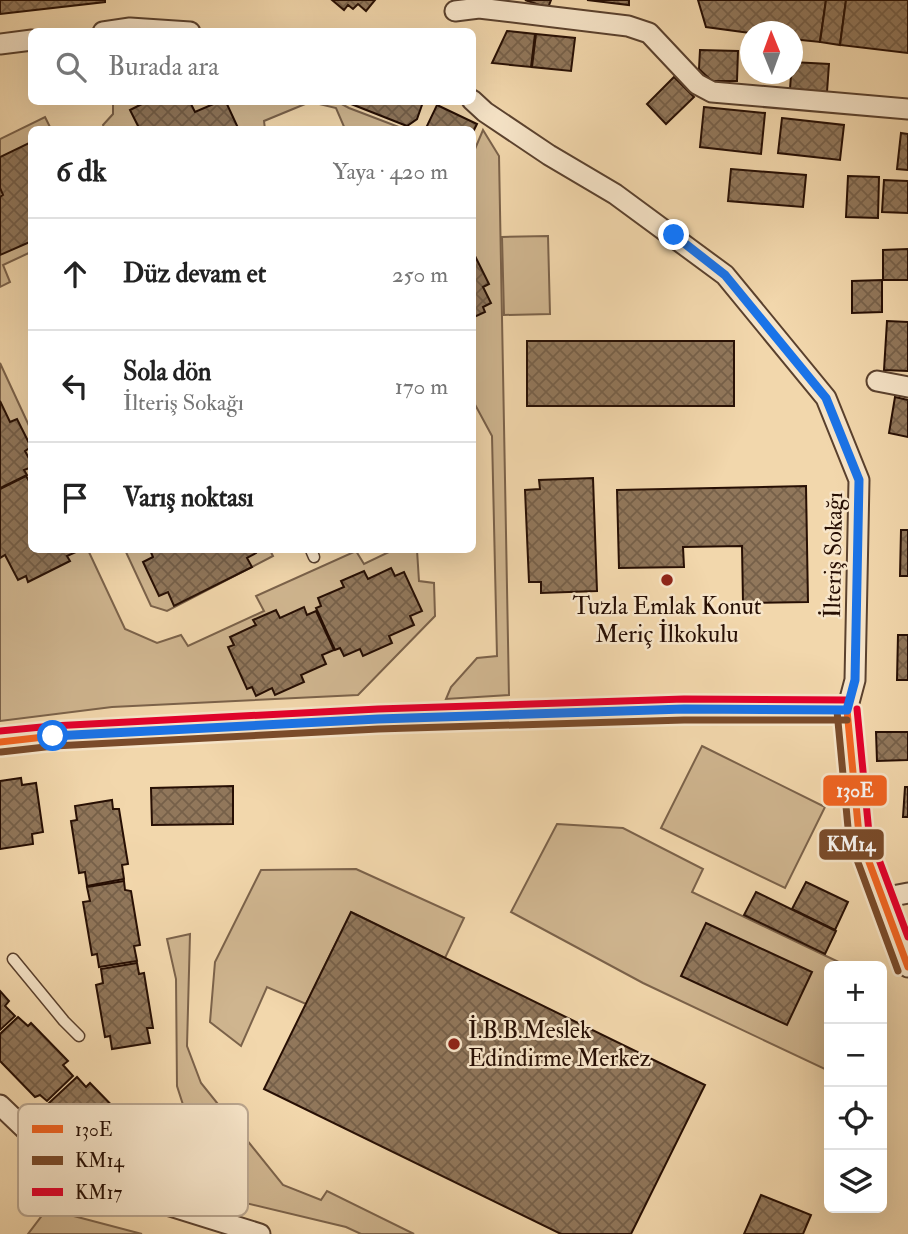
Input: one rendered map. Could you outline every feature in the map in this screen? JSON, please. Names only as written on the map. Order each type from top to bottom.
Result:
[{"type":"street","points":[[455,11],[479,8],[628,26],[649,33],[697,84],[712,92],[908,109]]},
{"type":"street","points":[[0,44],[28,40]]},
{"type":"street","name":"İlteriş Sokağı","points":[[476,104],[549,155],[615,194],[725,275],[826,398],[859,480],[855,680],[847,710],[859,835],[908,967]]},
{"type":"street","points":[[877,381],[908,387]]},
{"type":"street","points":[[0,742],[53,736],[378,719],[684,709],[847,710]]},
{"type":"street","points":[[882,898],[908,892]]},
{"type":"street","points":[[0,1105],[18,1122]]},
{"type":"street","points":[[202,1216],[260,1234]]},
{"type":"lane","points":[[13,960],[79,1036]]},
{"type":"shaded area","points":[[113,105],[303,105],[264,121],[265,126],[103,126],[113,114]]},
{"type":"shaded area","points":[[324,105],[344,105],[396,126],[344,126],[336,108]]},
{"type":"shaded area","points":[[45,117],[50,126],[28,126],[28,253],[3,265],[10,282],[0,287],[0,139]]},
{"type":"shaded area","points":[[483,130],[499,156],[509,695],[446,699],[451,687],[477,658],[497,656],[492,436],[476,406],[476,147]]},
{"type":"shaded area","points":[[548,236],[550,314],[504,315],[502,237]]},
{"type":"shaded area","points":[[0,363],[28,424],[28,553],[89,553],[125,629],[157,643],[181,635],[188,646],[264,611],[256,596],[352,553],[357,553],[364,564],[387,553],[417,553],[419,581],[434,583],[435,616],[358,695],[112,707],[0,721]]},
{"type":"shaded area","points":[[126,553],[272,553],[273,556],[167,611],[151,606]]},
{"type":"shaded area","points":[[702,746],[825,807],[785,888],[661,828]]},
{"type":"shaded area","points":[[557,824],[623,828],[703,869],[692,892],[837,961],[824,961],[824,1069],[643,983],[511,912]]},
{"type":"shaded area","points":[[356,869],[464,918],[445,958],[351,912],[306,1004],[267,987],[241,1046],[210,1022],[215,962],[261,870]]},
{"type":"shaded area","points":[[190,934],[187,1046],[201,1083],[218,1104],[183,1104],[177,1086],[176,979],[167,939]]},
{"type":"shaded area","points":[[248,1141],[283,1185],[321,1200],[327,1191],[414,1234],[361,1234],[346,1227],[248,1204]]},
{"type":"shaded area","points":[[42,1216],[74,1216],[142,1234],[28,1234]]},
{"type":"building","points":[[0,0],[105,0],[105,2],[0,14]]},
{"type":"building","points":[[332,0],[375,0],[366,11],[358,4],[353,9],[348,5],[344,10]]},
{"type":"building","points":[[525,0],[551,0],[548,8]]},
{"type":"building","points":[[587,0],[629,0],[629,5]]},
{"type":"building","points":[[698,0],[826,0],[820,42],[803,40],[803,21],[740,21],[740,32],[706,27]]},
{"type":"building","points":[[826,0],[846,0],[840,45],[820,42]]},
{"type":"building","points":[[846,0],[908,0],[908,53],[840,45]]},
{"type":"building","points":[[507,31],[535,34],[531,67],[492,63]]},
{"type":"building","points":[[536,34],[575,38],[571,71],[532,67]]},
{"type":"building","points":[[700,50],[738,51],[737,81],[712,81],[699,69]]},
{"type":"building","points":[[803,63],[829,64],[827,92],[790,89],[790,84],[803,84]]},
{"type":"building","points":[[674,77],[694,97],[666,124],[647,104]]},
{"type":"building","points":[[140,105],[192,105],[195,112],[211,105],[227,105],[237,126],[138,126],[130,110]]},
{"type":"building","points":[[354,105],[422,105],[417,119],[407,126]]},
{"type":"building","points":[[437,105],[477,124],[476,126],[427,126]]},
{"type":"building","points":[[704,107],[765,113],[761,154],[700,147]]},
{"type":"building","points":[[782,118],[844,125],[840,160],[778,153]]},
{"type":"building","points":[[901,133],[908,134],[908,170],[897,169]]},
{"type":"building","points":[[28,143],[28,243],[0,255],[0,197],[3,195],[0,188],[0,157]]},
{"type":"building","points":[[731,169],[806,175],[803,207],[728,201]]},
{"type":"building","points":[[848,176],[879,177],[878,218],[846,217]]},
{"type":"building","points":[[884,180],[908,181],[908,213],[882,212]]},
{"type":"building","points":[[908,249],[908,280],[883,280],[883,250]]},
{"type":"building","points":[[476,258],[489,284],[483,287],[491,303],[483,307],[485,312],[476,316]]},
{"type":"building","points":[[882,280],[882,312],[852,313],[852,281]]},
{"type":"building","points":[[887,321],[908,322],[908,371],[884,370]]},
{"type":"building","points":[[527,341],[734,341],[734,406],[527,406]]},
{"type":"building","points":[[895,397],[908,400],[908,437],[889,433]]},
{"type":"building","points":[[0,401],[10,422],[17,419],[28,441],[28,449],[25,451],[28,468],[24,470],[27,475],[0,488]]},
{"type":"building","points":[[26,476],[28,553],[74,553],[67,556],[70,561],[28,582],[26,576],[18,580],[5,555],[0,558],[0,489]]},
{"type":"building","points":[[593,478],[597,591],[541,593],[541,582],[529,582],[525,490],[540,489],[539,480]]},
{"type":"building","points":[[806,486],[808,602],[743,603],[742,546],[683,547],[684,567],[619,568],[617,490]]},
{"type":"building","points":[[901,530],[908,530],[908,576],[900,576]]},
{"type":"building","points":[[151,553],[256,553],[247,558],[252,567],[174,606],[168,592],[159,596],[143,562],[153,557]]},
{"type":"building","points":[[391,568],[395,576],[404,572],[422,611],[410,616],[414,625],[389,636],[392,643],[363,656],[360,649],[344,656],[340,648],[335,650],[316,608],[321,606],[318,598],[344,587],[341,581],[364,571],[368,579]]},
{"type":"building","points":[[304,607],[307,615],[316,611],[334,650],[322,655],[326,664],[301,675],[304,682],[275,695],[272,688],[256,696],[252,687],[247,689],[228,647],[234,645],[230,637],[256,625],[253,620],[276,610],[280,618]]},
{"type":"building","points":[[898,635],[908,635],[908,680],[897,680]]},
{"type":"building","points":[[876,732],[908,732],[908,760],[877,761]]},
{"type":"building","points":[[21,778],[22,785],[36,783],[43,832],[32,834],[33,844],[0,849],[0,781]]},
{"type":"building","points":[[233,786],[233,824],[152,825],[151,788]]},
{"type":"building","points":[[905,787],[908,787],[908,817],[903,817]]},
{"type":"building","points":[[112,800],[113,809],[119,809],[128,864],[122,865],[124,879],[87,886],[85,872],[79,873],[71,821],[77,820],[75,806]]},
{"type":"building","points":[[124,881],[125,890],[131,891],[140,945],[134,946],[137,961],[99,967],[97,954],[92,955],[83,902],[90,901],[87,887]]},
{"type":"building","points":[[806,882],[848,902],[835,930],[792,909]]},
{"type":"building","points":[[756,892],[836,931],[825,954],[744,915]]},
{"type":"building","name":"İ.B.B.Meslek Edindirme Merkez","points":[[351,912],[705,1085],[631,1234],[561,1234],[264,1089]]},
{"type":"building","points":[[706,923],[812,972],[787,1025],[681,976]]},
{"type":"building","points":[[137,963],[139,974],[144,973],[153,1028],[147,1028],[150,1043],[112,1049],[110,1036],[105,1037],[96,985],[103,983],[101,969]]},
{"type":"building","points":[[0,991],[9,1001],[5,1006],[15,1016],[0,1030]]},
{"type":"building","points":[[18,1017],[28,1026],[31,1023],[68,1061],[63,1065],[73,1076],[47,1101],[40,1095],[35,1097],[0,1061],[0,1034]]},
{"type":"building","points":[[77,1077],[86,1087],[90,1083],[110,1104],[50,1104]]},
{"type":"building","points":[[761,1195],[811,1215],[803,1234],[744,1234]]},
{"type":"transit line","name":"KM17","points":[[0,731],[378,709],[684,699],[847,700]]},
{"type":"transit line","name":"130E","points":[[0,742],[53,736],[378,719],[684,709],[847,710]]},
{"type":"transit line","name":"KM17","points":[[857,709],[869,833],[908,937]]},
{"type":"transit line","name":"130E","points":[[847,710],[859,835],[908,967]]},
{"type":"transit line","name":"KM14","points":[[837,711],[849,838],[898,971]]},
{"type":"transit line","name":"KM14","points":[[1,752],[54,746],[378,729],[684,720],[847,720]]},
{"type":"place","name":"Tuzla Emlak Konut Meriç İlkokulu","points":[[667,580]]},
{"type":"place","name":"İ.B.B.Meslek Edindirme Merkez","points":[[454,1044]]},
{"type":"route","points":[[53,736],[378,719],[684,709],[847,710],[855,680],[859,480],[826,398],[725,275],[674,235]]}]
